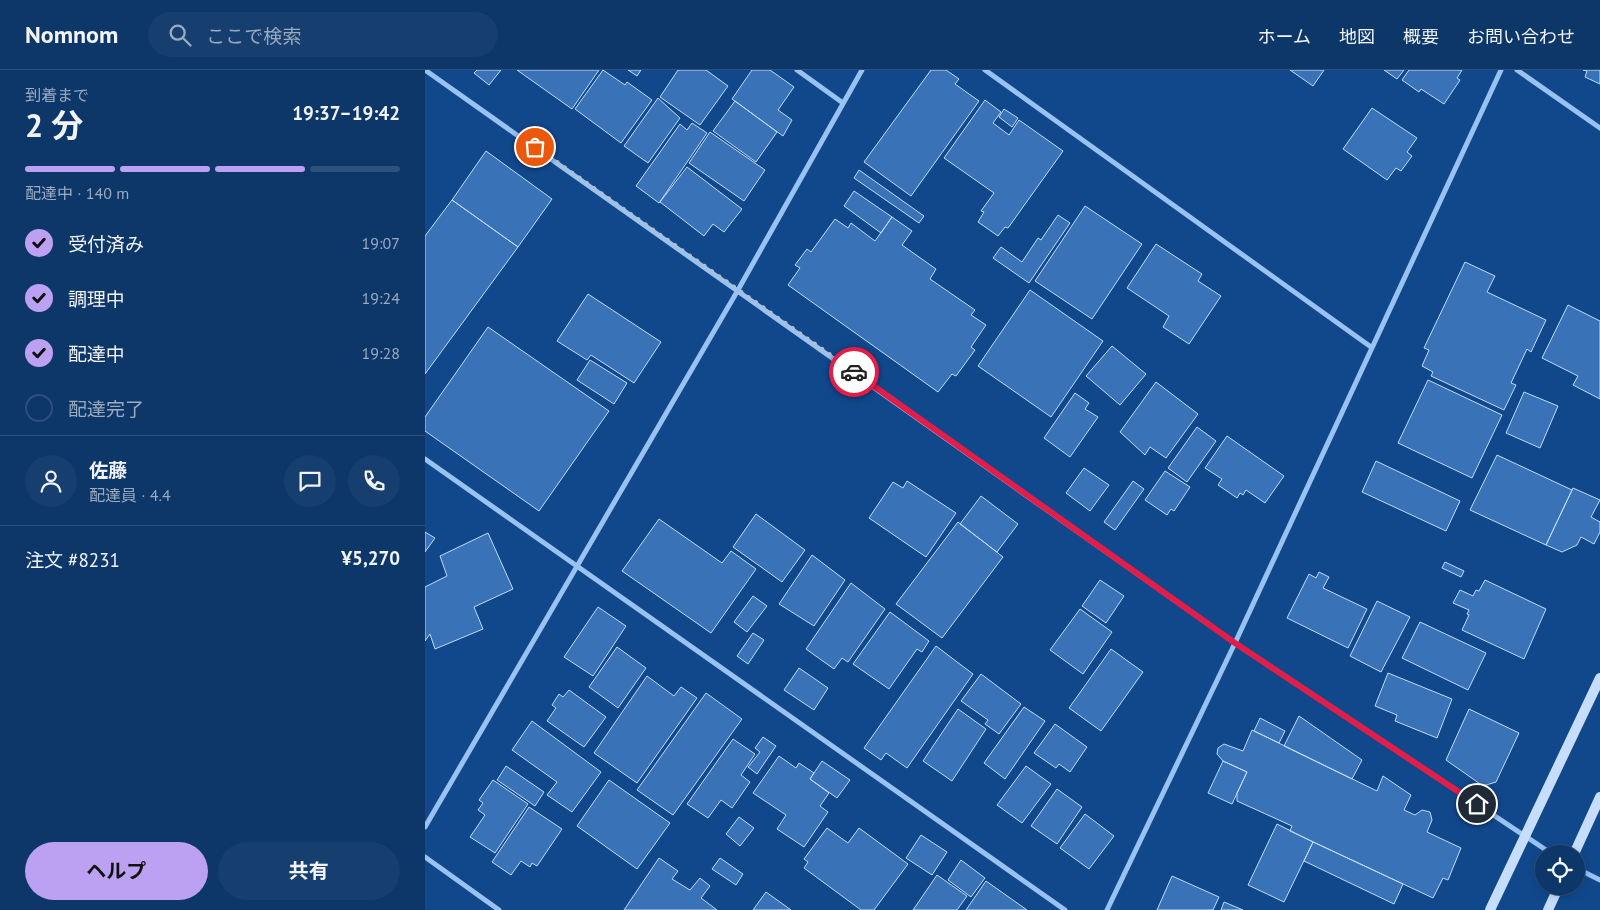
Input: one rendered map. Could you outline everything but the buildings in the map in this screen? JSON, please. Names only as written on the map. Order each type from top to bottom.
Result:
[{"type":"street","points":[[425,70],[1235,643],[1538,845]]},
{"type":"street","points":[[797,70],[843,103]]},
{"type":"street","points":[[425,827],[576,564],[738,290],[862,70]]},
{"type":"street","points":[[985,70],[1371,347]]},
{"type":"street","points":[[1107,910],[1235,643],[1501,70]]},
{"type":"street","points":[[1517,70],[1600,128]]},
{"type":"street","points":[[425,459],[1065,910]]},
{"type":"street","points":[[1490,910],[1600,678]]},
{"type":"street","points":[[1578,845],[1600,798]]},
{"type":"street","points":[[425,857],[499,910]]},
{"type":"street","points":[[1585,872],[1600,880]]},
{"type":"street","points":[[1548,910],[1555,895]]},
{"type":"way so far","points":[[535,147],[854,372]]},
{"type":"route","points":[[854,372],[1235,643],[1477,804]]}]
